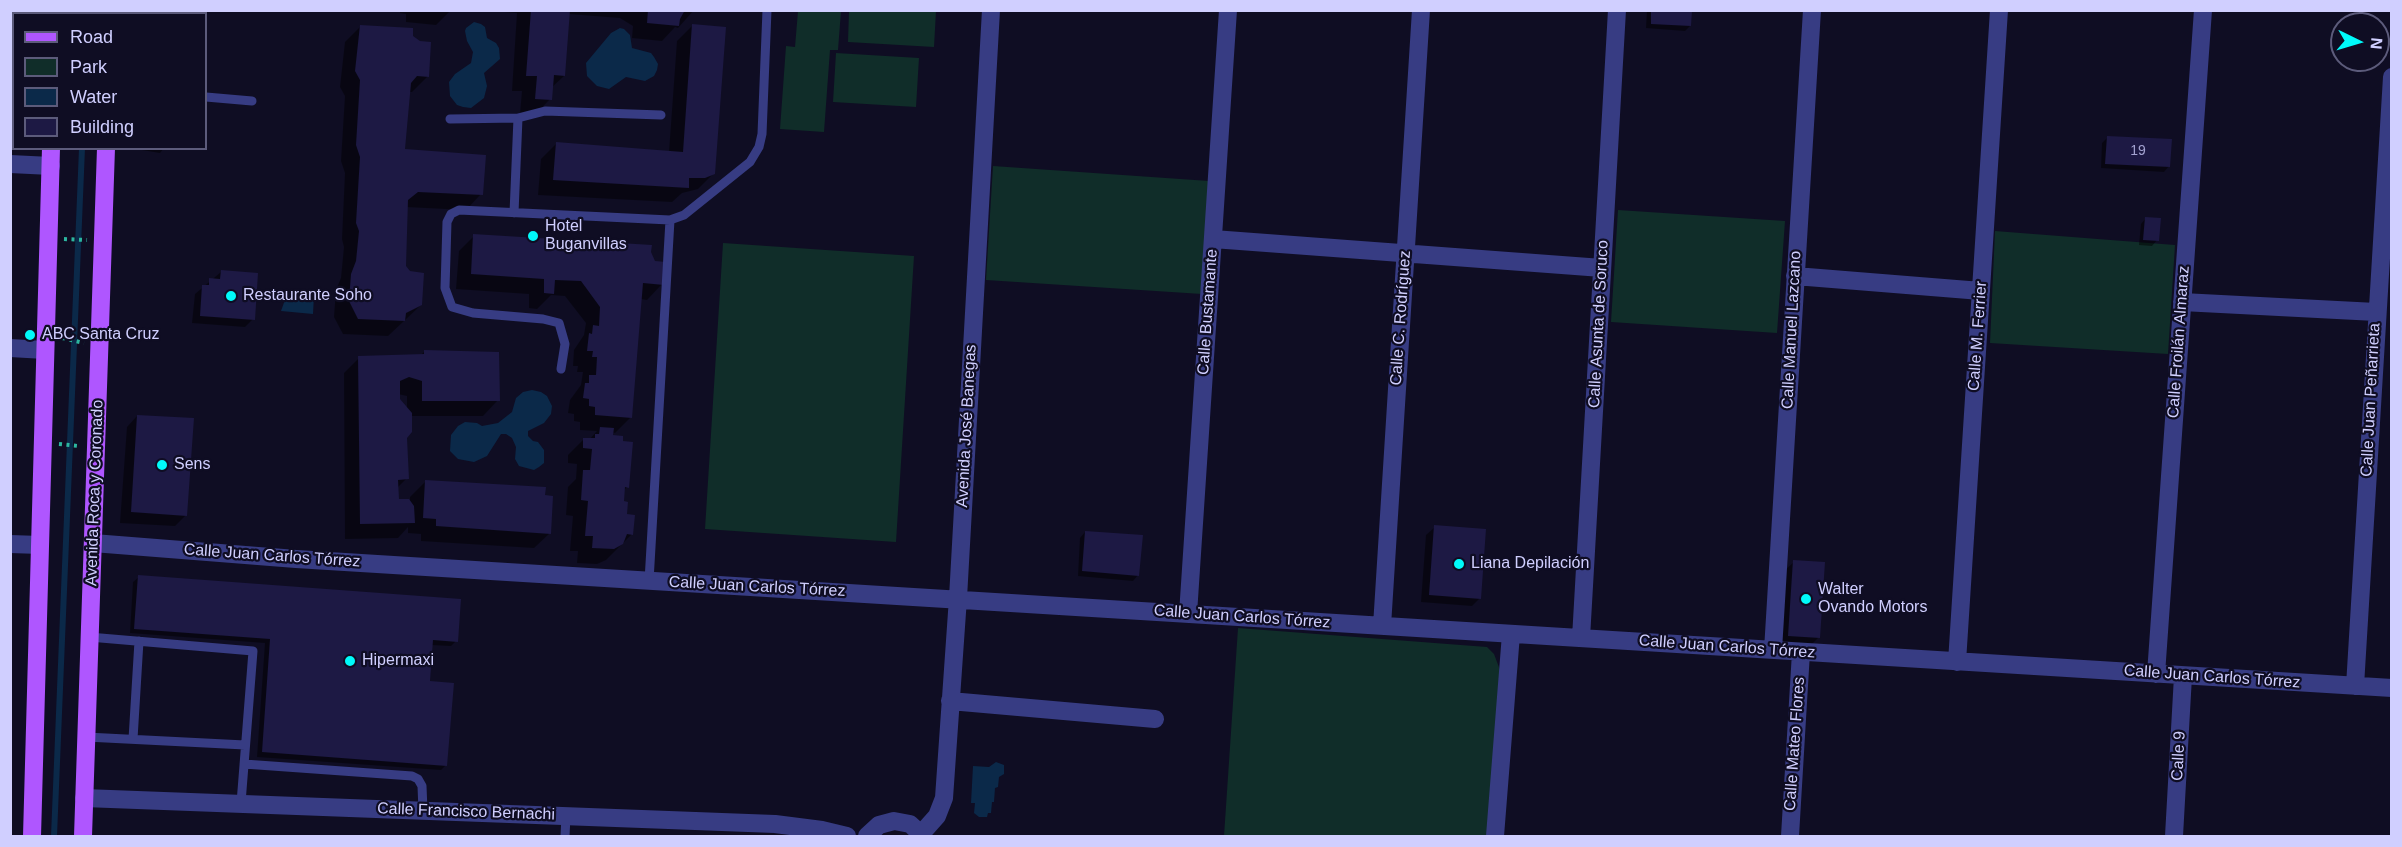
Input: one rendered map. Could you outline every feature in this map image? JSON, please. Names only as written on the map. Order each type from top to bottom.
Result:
[{"type":"main road","name":"Avenida Roca y Coronado","points":[[83,837],[106,150]]},
{"type":"main road","points":[[32,837],[51,157]]},
{"type":"street","name":"Avenida José Banegas","points":[[922,835],[937,816],[944,798],[958,598],[991,10]]},
{"type":"street","name":"Calle Bustamante","points":[[1188,614],[1228,10]]},
{"type":"street","name":"Calle C. Rodríguez","points":[[1382,626],[1421,10]]},
{"type":"street","name":"Calle Asunta de Soruco","points":[[1581,638],[1617,10]]},
{"type":"street","name":"Calle Manuel Lazcano","points":[[1773,650],[1812,10]]},
{"type":"street","name":"Calle M. Ferrier","points":[[1958,662],[1999,10]]},
{"type":"street","name":"Calle Froilán Almaraz","points":[[2156,674],[2203,10]]},
{"type":"street","name":"Calle Juan Peñarrieta","points":[[2355,686],[2391,77]]},
{"type":"street","points":[[10,164],[51,157]]},
{"type":"street","points":[[1213,240],[1602,268]]},
{"type":"street","points":[[1795,276],[1981,291]]},
{"type":"street","points":[[2182,302],[2376,312]]},
{"type":"street","points":[[10,348],[45,350]]},
{"type":"street","name":"Calle Juan Carlos Tórrez","points":[[93,543],[296,559],[2391,688]]},
{"type":"street","points":[[10,544],[40,545]]},
{"type":"street","points":[[1495,837],[1511,634]]},
{"type":"street","name":"Calle Mateo Flores","points":[[1790,837],[1801,652]]},
{"type":"street","name":"Calle 9","points":[[2174,837],[2183,675]]},
{"type":"street","points":[[951,701],[1155,719]]},
{"type":"street","name":"Calle Francisco Bernachi","points":[[84,798],[775,824],[804,832],[847,837]]},
{"type":"street","points":[[867,837],[879,825],[894,820],[910,824],[922,835]]},
{"type":"lane","points":[[561,369],[565,344],[559,323],[543,319],[473,313],[452,307],[445,288],[447,222],[452,214],[459,210],[670,220],[684,215],[750,162],[759,147],[762,134],[767,10]]},
{"type":"lane","points":[[207,97],[252,101]]},
{"type":"lane","points":[[450,118],[518,118],[545,111],[661,115]]},
{"type":"lane","points":[[514,213],[518,118]]},
{"type":"lane","points":[[649,580],[670,220]]},
{"type":"lane","points":[[89,637],[253,651],[241,803]]},
{"type":"lane","points":[[133,739],[139,641]]},
{"type":"lane","points":[[86,736],[245,745]]},
{"type":"lane","points":[[244,764],[412,776],[418,779],[422,786],[423,811]]},
{"type":"lane","points":[[565,837],[566,816]]},
{"type":"path","points":[[68,239],[84,240]]},
{"type":"path","points":[[65,338],[79,342]]},
{"type":"path","points":[[63,445],[75,446]]},
{"type":"green space","points":[[798,11],[841,11],[838,50],[830,50],[824,132],[780,129],[786,46],[795,47]]},
{"type":"green space","points":[[849,11],[936,11],[934,47],[848,42]]},
{"type":"green space","points":[[836,53],[919,58],[916,107],[833,102]]},
{"type":"green space","points":[[993,166],[1209,181],[1202,294],[986,280]]},
{"type":"green space","points":[[1618,210],[1785,221],[1777,333],[1611,322]]},
{"type":"green space","points":[[1995,231],[2175,245],[2168,354],[1990,343]]},
{"type":"green space","points":[[723,243],[914,256],[896,542],[705,529]]},
{"type":"green space","points":[[1238,628],[1487,647],[1494,654],[1500,670],[1488,836],[1224,836]]},
{"type":"water","points":[[474,22],[485,27],[487,38],[496,43],[499,48],[500,59],[484,73],[487,86],[484,98],[471,108],[457,105],[450,96],[449,82],[455,74],[471,63],[473,52],[465,31]]},
{"type":"water","points":[[620,28],[630,35],[632,48],[651,53],[658,64],[657,70],[654,76],[645,81],[626,77],[609,89],[597,86],[587,76],[586,63],[611,33]]},
{"type":"water","points":[[306,293],[314,295],[313,314],[281,311],[286,297]]},
{"type":"water","points":[[532,390],[547,396],[552,406],[551,414],[544,423],[528,431],[528,436],[538,442],[544,450],[544,463],[539,467],[534,470],[519,466],[515,459],[516,447],[512,438],[506,434],[501,434],[487,456],[474,462],[458,459],[450,451],[451,435],[458,426],[465,422],[482,426],[498,423],[512,412],[516,398],[523,392]]},
{"type":"water","points":[[996,762],[1004,765],[1004,774],[999,777],[998,787],[995,788],[991,813],[988,813],[987,817],[979,817],[974,813],[975,803],[971,803],[973,766],[989,767]]},
{"type":"building","points":[[531,10],[570,10],[565,76],[554,75],[552,100],[535,99],[537,76],[526,76]]},
{"type":"building","points":[[648,10],[685,10],[679,26],[647,23]]},
{"type":"building","points":[[1651,10],[1692,10],[1691,26],[1651,24]]},
{"type":"building","points":[[692,24],[726,27],[715,174],[705,178],[689,178],[689,188],[553,180],[556,142],[683,152]]},
{"type":"building","points":[[360,25],[413,28],[413,36],[420,41],[431,42],[429,77],[417,76],[411,83],[405,149],[486,155],[483,195],[418,192],[408,200],[406,266],[410,271],[424,273],[422,305],[406,313],[405,321],[358,319],[349,301],[351,274],[356,261],[359,231],[356,223],[360,157],[356,145],[360,80],[355,71]]},
{"type":"building","points":[[2107,136],[2172,139],[2170,167],[2105,164]]},
{"type":"building","points":[[2145,217],[2161,218],[2159,241],[2143,240]]},
{"type":"building","points":[[473,234],[652,245],[651,252],[655,261],[666,262],[664,285],[643,283],[632,418],[595,415],[595,407],[589,406],[589,399],[583,398],[585,383],[589,383],[589,375],[596,375],[597,357],[592,357],[593,351],[587,351],[589,333],[592,334],[593,325],[599,326],[600,307],[581,281],[555,280],[554,294],[544,293],[544,279],[471,274]]},
{"type":"building","points":[[221,270],[258,273],[255,320],[200,316],[202,285],[209,285],[209,278],[220,279]]},
{"type":"building","points":[[424,350],[499,352],[500,401],[422,401],[422,381],[409,377],[400,381],[400,399],[412,413],[412,432],[407,438],[409,479],[398,480],[399,499],[409,499],[414,506],[415,523],[360,524],[358,356],[424,354]]},
{"type":"building","name":"Sens","points":[[137,415],[194,418],[187,516],[131,512]]},
{"type":"building","points":[[600,427],[614,428],[613,435],[623,436],[623,441],[633,442],[629,488],[625,487],[624,501],[628,502],[627,514],[635,515],[633,535],[627,534],[623,544],[614,549],[592,548],[593,536],[585,536],[588,501],[581,500],[583,470],[590,470],[592,449],[583,448],[583,438],[595,438],[595,434],[599,434]]},
{"type":"building","points":[[425,480],[546,487],[545,495],[553,496],[551,534],[436,526],[436,519],[423,518]]},
{"type":"building","points":[[1434,525],[1486,529],[1481,599],[1429,595]]},
{"type":"building","points":[[1085,531],[1143,535],[1139,576],[1082,571]]},
{"type":"building","name":"Walter Ovando Motors","points":[[1793,560],[1825,562],[1820,638],[1788,636]]},
{"type":"building","name":"Hipermaxi","points":[[138,575],[461,599],[458,642],[433,640],[430,681],[454,683],[447,766],[262,752],[270,639],[134,629]]},
{"type":"waterway","points":[[54,836],[82,150]]},
{"type":"place","name":"Hotel Buganvillas","points":[[533,236]]},
{"type":"place","name":"Restaurante Soho","points":[[231,296]]},
{"type":"place","name":"ABC Santa Cruz","points":[[30,335]]},
{"type":"place","name":"Sens","points":[[162,465]]},
{"type":"place","name":"Liana Depilación","points":[[1459,564]]},
{"type":"place","name":"Walter Ovando Motors","points":[[1806,599]]},
{"type":"place","name":"Hipermaxi","points":[[350,661]]}]
